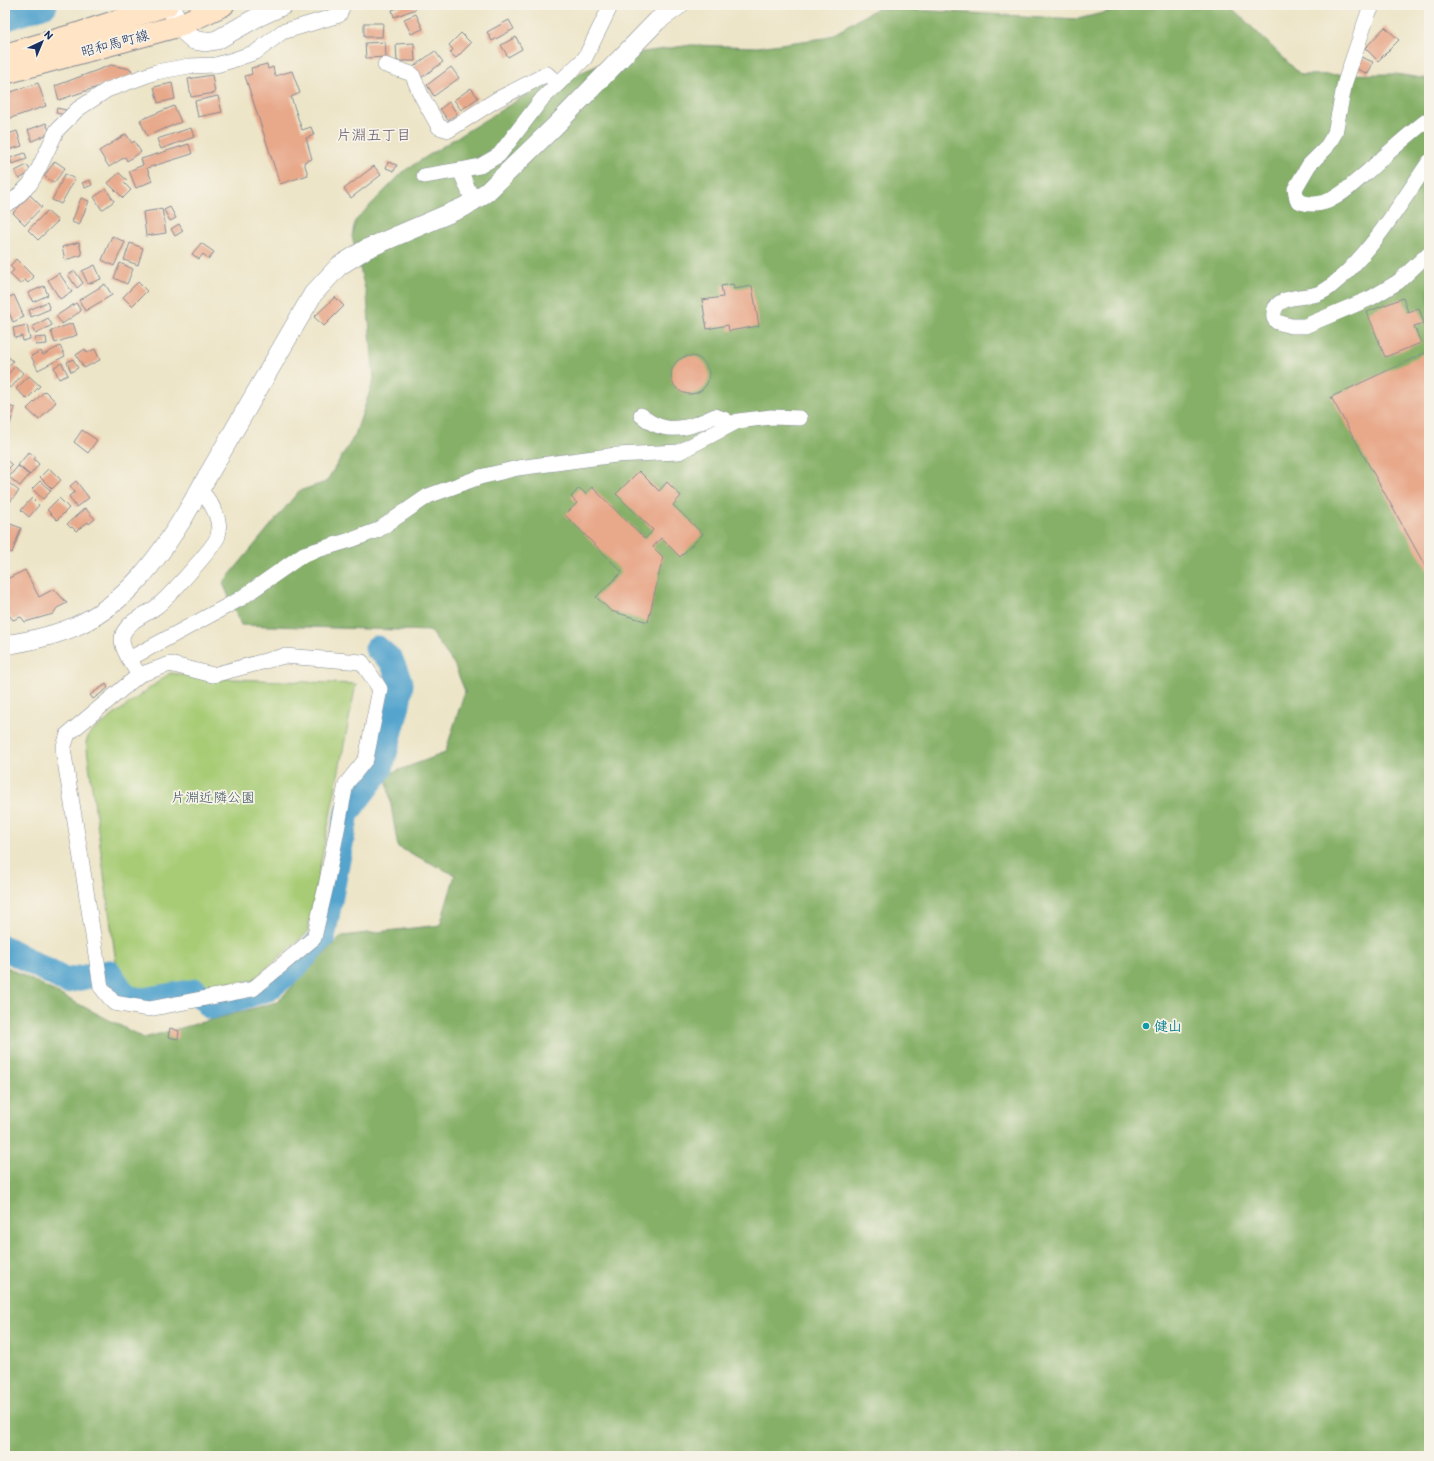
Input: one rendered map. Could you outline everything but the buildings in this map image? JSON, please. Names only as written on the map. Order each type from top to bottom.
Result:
[{"type":"main road","name":"昭和馬町線","points":[[5,55],[167,5]]},
{"type":"main road","name":"昭和馬町線","points":[[5,73],[178,26],[223,5]]},
{"type":"street","points":[[171,5],[178,26],[194,40],[205,42],[217,40],[254,19],[284,5]]},
{"type":"street","points":[[5,205],[14,200],[30,184],[57,130],[78,108],[107,90],[156,72],[188,66],[216,65],[256,52],[282,32],[339,15],[343,5]]},
{"type":"street","points":[[424,176],[480,166],[498,155],[542,99],[585,58],[611,5]]},
{"type":"street","points":[[5,645],[39,639],[78,626],[102,612],[126,593],[153,564],[168,543],[313,294],[339,266],[366,249],[464,207],[487,192],[555,126],[657,21],[679,5]]},
{"type":"street","points":[[1373,5],[1368,14],[1345,82],[1335,133],[1326,148],[1310,165],[1295,189],[1297,200],[1310,205],[1331,200],[1351,186],[1415,129],[1429,119]]},
{"type":"street","points":[[386,65],[412,74],[421,95],[440,126],[450,130],[496,100],[547,74],[558,84]]},
{"type":"street","points":[[1429,162],[1364,256],[1329,288],[1314,295],[1290,298],[1278,304],[1275,308],[1274,318],[1277,322],[1291,326],[1305,326],[1371,298],[1398,282],[1429,253]]},
{"type":"street","points":[[460,170],[473,201]]},
{"type":"street","points":[[641,415],[653,424],[671,429],[688,426],[715,416],[724,419],[731,424]]},
{"type":"street","points":[[129,659],[240,599],[304,554],[378,530],[428,496],[480,476],[518,468],[616,455],[678,452],[738,421],[771,417],[800,418]]},
{"type":"street","points":[[140,674],[129,659],[121,641],[124,632],[134,621],[156,607],[177,586],[218,537],[219,525],[216,513],[209,500],[200,490]]},
{"type":"street","points":[[284,656],[362,662],[380,689],[366,759],[346,784],[314,938],[254,989],[149,1009],[114,1003],[101,987],[62,749],[68,734],[140,674],[170,664],[213,675],[284,656]]},
{"type":"green space","points":[[1135,5],[1229,5],[1301,75],[1395,74],[1429,79],[1429,1456],[5,1456],[5,966],[144,1038],[277,1002],[342,936],[440,925],[455,875],[398,847],[386,775],[445,753],[465,691],[454,664],[430,631],[241,625],[223,583],[299,491],[326,482],[355,435],[374,379],[367,297],[352,236],[355,221],[404,171],[451,141],[524,96],[623,55],[691,45],[758,47],[825,38],[878,8],[1078,19]]},
{"type":"green space","name":"片淵近隣公園","points":[[170,673],[210,678],[356,684],[307,933],[253,980],[145,993],[127,986],[117,970],[86,742],[90,733]]},
{"type":"waterway","points":[[5,19],[45,5]]},
{"type":"waterway","points":[[5,948],[66,981],[109,972],[126,997],[142,1000],[196,991],[211,1007],[268,989],[293,969],[323,937],[347,813],[381,768],[398,705],[401,684],[391,660],[377,648]]},
{"type":"place","name":"健山","points":[[1146,1026]]},
{"type":"district","name":"片淵五丁目","points":[[374,135]]}]
